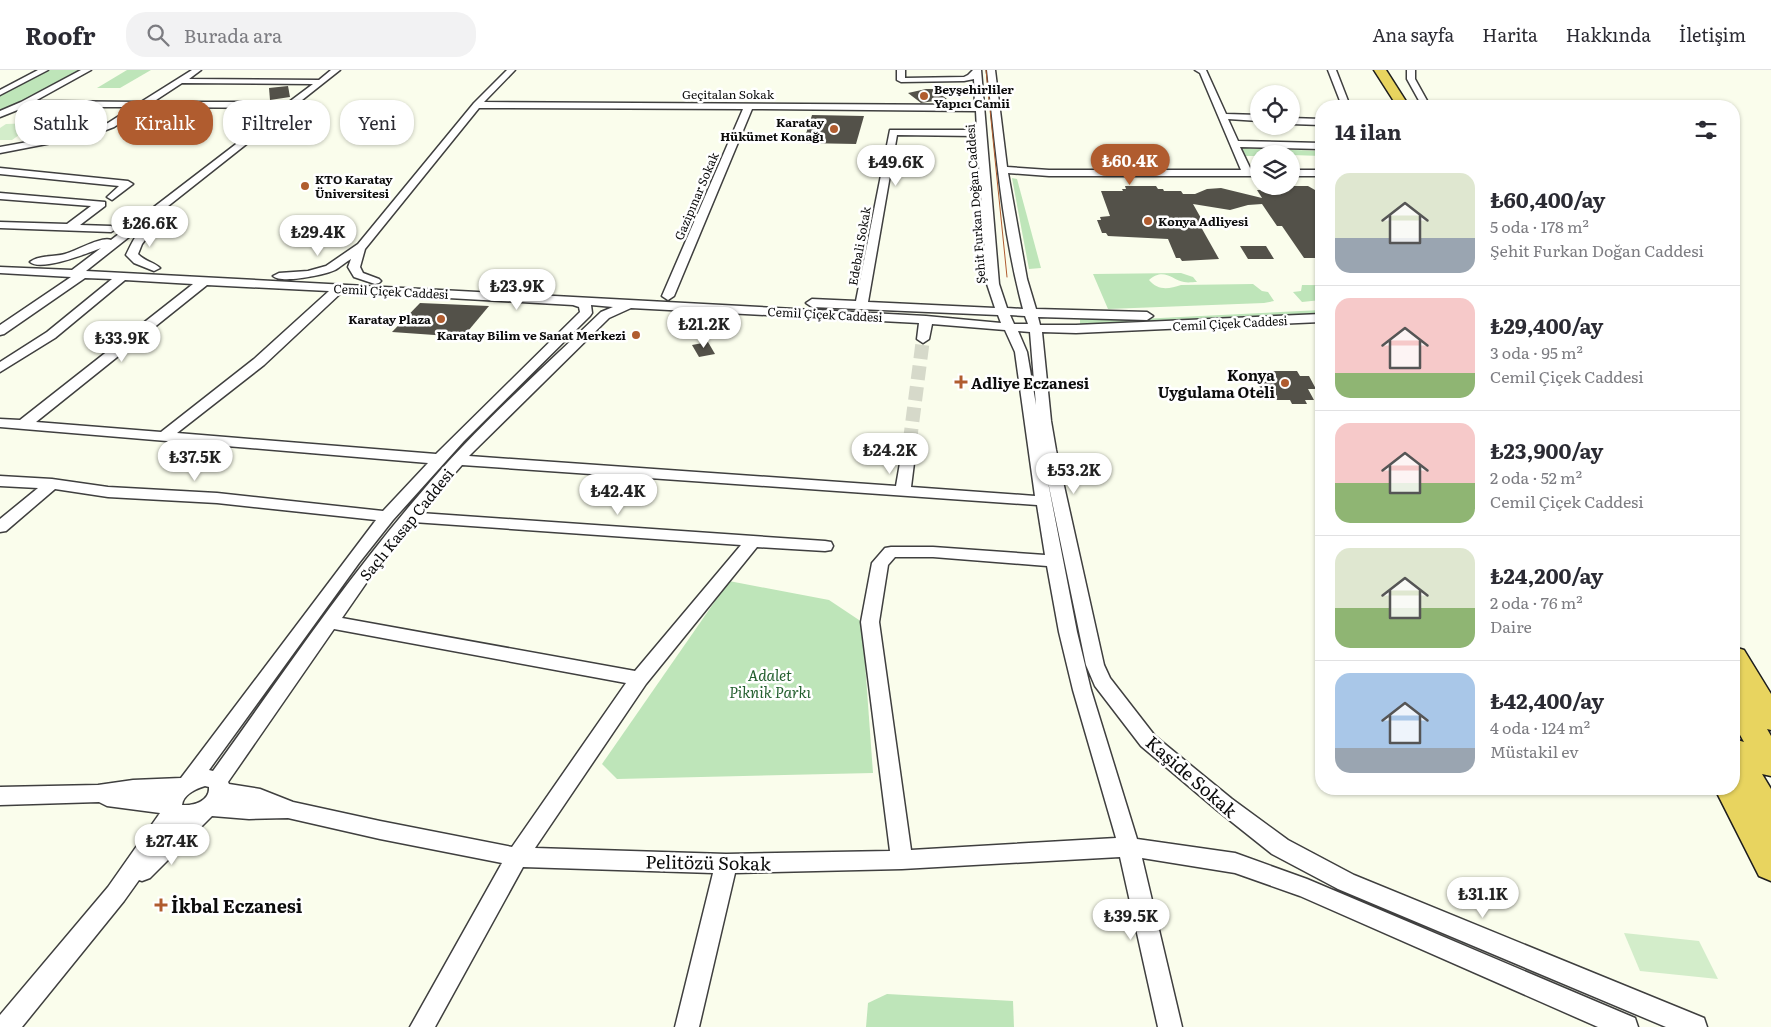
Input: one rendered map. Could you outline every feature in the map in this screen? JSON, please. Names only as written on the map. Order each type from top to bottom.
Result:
[{"type":"highway","points":[[1385,74],[1399,100]]},
{"type":"highway","points":[[1740,667],[1771,719]]},
{"type":"highway","points":[[1740,709],[1771,764]]},
{"type":"highway","points":[[1740,761],[1771,818]]},
{"type":"highway","points":[[1734,795],[1771,866]]},
{"type":"street","points":[[0,93],[44,70]]},
{"type":"street","points":[[31,100],[87,70]]},
{"type":"street","points":[[151,100],[197,70]]},
{"type":"street","points":[[298,100],[336,70]]},
{"type":"street","points":[[0,332],[84,272],[348,70]]},
{"type":"street","points":[[279,276],[308,274],[330,268],[362,246],[477,106],[511,70]]},
{"type":"street","points":[[900,70],[902,80],[964,79],[971,77],[977,70]]},
{"type":"street","name":"Şehit Furkan Doğan Caddesi","points":[[977,70],[982,133],[1002,312],[1022,360],[1054,561],[1068,632],[1082,690],[1129,847],[1170,1027]]},
{"type":"street","name":"Şehit Furkan Doğan Caddesi","points":[[991,70],[1003,170],[1025,296],[1035,329],[1037,349]]},
{"type":"street","points":[[1003,170],[1049,173],[1247,173],[1203,71],[1199,70]]},
{"type":"street","points":[[1332,70],[1344,100]]},
{"type":"street","points":[[1411,70],[1411,79],[1423,100]]},
{"type":"street","points":[[181,81],[321,82]]},
{"type":"street","points":[[181,81],[321,82]]},
{"type":"street","points":[[216,105],[250,81]]},
{"type":"street","points":[[216,105],[223,105]]},
{"type":"street","name":"Geçitalan Sokak","points":[[477,106],[749,106],[895,120],[980,108]]},
{"type":"street","name":"Gazipınar Sokak","points":[[668,296],[749,106]]},
{"type":"street","points":[[0,114],[15,108]]},
{"type":"street","points":[[1222,116],[1250,118]]},
{"type":"street","points":[[895,120],[982,133]]},
{"type":"street","name":"Edebali Sokak","points":[[861,305],[895,120]]},
{"type":"street","points":[[0,150],[90,133],[117,121]]},
{"type":"street","points":[[1300,121],[1315,122]]},
{"type":"street","points":[[1234,144],[1315,146]]},
{"type":"street","points":[[102,265],[145,225],[242,145]]},
{"type":"street","points":[[0,171],[128,184],[112,197]]},
{"type":"street","points":[[1300,173],[1315,173]]},
{"type":"street","points":[[0,196],[101,204],[69,228]]},
{"type":"street","points":[[0,225],[110,229]]},
{"type":"street","points":[[36,262],[84,252],[145,225]]},
{"type":"street","points":[[145,225],[132,255],[138,261],[154,268]]},
{"type":"street","points":[[362,246],[354,267],[358,276],[375,281]]},
{"type":"street","name":"Cemil Çiçek Caddesi","points":[[2,269],[36,262],[84,272],[122,277],[961,323],[1002,312],[1025,296],[1086,315],[1160,316],[1315,307]]},
{"type":"street","name":"Cemil Çiçek Caddesi","points":[[2,269],[84,272],[102,265],[668,296],[964,309],[1002,312],[1035,329],[1082,329],[1315,318]]},
{"type":"street","points":[[0,368],[51,335],[122,277]]},
{"type":"street","points":[[23,424],[204,281]]},
{"type":"street","points":[[1002,312],[996,287],[1008,289],[1017,287],[1020,284],[1025,296],[1054,307],[1086,315]]},
{"type":"street","points":[[165,436],[259,362],[340,288]]},
{"type":"street","points":[[964,309],[986,303],[992,299],[1002,312]]},
{"type":"street","points":[[574,301],[584,305],[586,312],[601,308],[607,309],[609,312]]},
{"type":"street","name":"Saçlı Kasap Caddesi","points":[[116,894],[213,797],[329,622],[408,517],[458,460],[609,312],[633,304]]},
{"type":"street","points":[[961,323],[971,321],[976,317],[970,311],[964,309]]},
{"type":"street","name":"Saçlı Kasap Caddesi","points":[[116,894],[133,867],[160,832],[172,808],[176,794],[186,785],[347,567],[387,516],[439,459],[586,312]]},
{"type":"street","points":[[923,339],[926,320]]},
{"type":"street","points":[[1037,349],[1060,335],[1082,329]]},
{"type":"street","name":"Kaşide Sokak","points":[[1037,349],[1049,450],[1087,636],[1095,665],[1102,681],[1148,741],[1225,805],[1280,847],[1346,882],[1684,1022]]},
{"type":"street","points":[[0,358],[14,359]]},
{"type":"street","points":[[0,423],[439,459]]},
{"type":"street","points":[[458,460],[1044,501]]},
{"type":"street","points":[[903,491],[907,463]]},
{"type":"street","points":[[0,481],[52,484],[108,492],[216,498],[387,516]]},
{"type":"street","points":[[0,527],[52,484]]},
{"type":"street","points":[[408,517],[825,546]]},
{"type":"street","points":[[422,1027],[517,857],[638,679],[753,541]]},
{"type":"street","points":[[902,860],[870,622],[880,563],[891,552],[933,552],[1054,561]]},
{"type":"street","points":[[329,622],[638,679]]},
{"type":"street","points":[[0,796],[98,794],[133,788],[186,785],[205,778],[213,797],[187,815],[178,814],[172,808],[98,794]]},
{"type":"street","name":"Pelitözü Sokak","points":[[213,797],[250,810],[291,810],[517,857],[726,864],[902,860],[1129,847],[1235,863],[1269,874],[1626,1027]]},
{"type":"street","points":[[687,1027],[726,864]]},
{"type":"street","points":[[6,1027],[116,894]]},
{"type":"green space","points":[[47,70],[83,70],[26,100],[15,100],[15,106],[0,114],[0,95]]},
{"type":"green space","points":[[127,70],[151,70],[120,88],[97,88]]},
{"type":"green space","points":[[6,124],[15,124],[15,138],[12,140],[0,140],[0,128]]},
{"type":"green space","points":[[1242,148],[1250,148],[1250,156],[1246,156]]},
{"type":"green space","points":[[1300,150],[1315,151],[1315,156],[1300,155]]},
{"type":"green space","points":[[1012,178],[1017,179],[1041,268],[1029,269]]},
{"type":"green space","points":[[1181,273],[1193,277],[1197,282],[1184,282],[1164,274],[1154,276],[1149,280],[1152,284],[1164,288],[1181,285],[1253,284],[1262,291],[1268,292],[1274,301],[1264,303],[1108,309],[1093,274]]},
{"type":"green space","points":[[1302,285],[1315,285],[1315,301],[1302,302],[1293,292],[1301,291]]},
{"type":"green space","points":[[1315,310],[1315,313],[1080,326],[1080,318],[1140,319]]},
{"type":"green space","name":"Adalet Piknik Parkı","points":[[729,581],[829,600],[862,622],[873,773],[617,779],[602,764]]},
{"type":"green space","points":[[1624,933],[1699,941],[1718,979],[1640,971]]},
{"type":"green space","points":[[887,994],[1013,1001],[1014,1027],[866,1027],[868,1003]]},
{"type":"building","points":[[288,86],[290,97],[270,100],[269,88]]},
{"type":"building","name":"Beyşehirliler Yapıcı Camii","points":[[933,89],[947,99],[921,103],[908,93]]},
{"type":"building","name":"Karatay Hükümet Konağı","points":[[812,115],[864,116],[856,144],[803,143]]},
{"type":"building","name":"Konya Adliyesi","points":[[1125,186],[1156,186],[1164,191],[1181,191],[1183,194],[1195,194],[1207,189],[1221,188],[1262,198],[1260,195],[1300,195],[1300,186],[1308,186],[1315,190],[1315,258],[1304,258],[1282,226],[1277,226],[1262,204],[1248,205],[1230,210],[1193,204],[1206,227],[1201,227],[1219,259],[1182,261],[1180,258],[1176,258],[1168,239],[1108,236],[1106,233],[1102,233],[1097,220],[1101,220],[1100,217],[1110,216],[1101,191],[1123,191],[1122,189],[1126,189]]},
{"type":"building","points":[[1240,246],[1266,246],[1274,259],[1248,259]]},
{"type":"building","name":"Karatay Plaza","points":[[420,303],[489,306],[463,337],[392,332]]},
{"type":"building","points":[[708,342],[715,354],[699,357],[692,345]]},
{"type":"building","name":"Konya Uygulama Oteli","points":[[1252,371],[1297,371],[1300,376],[1309,376],[1315,387],[1315,389],[1308,389],[1314,400],[1305,400],[1307,404],[1292,404],[1290,400],[1266,400]]},
{"type":"tunnel","points":[[907,463],[923,339]]},
{"type":"tram line","points":[[986,70],[1007,277]]},
{"type":"place","name":"Beyşehirliler Yapıcı Camii","points":[[924,96]]},
{"type":"place","name":"Karatay Hükümet Konağı","points":[[834,129]]},
{"type":"place","name":"KTO Karatay Üniversitesi","points":[[305,186]]},
{"type":"place","name":"Konya Adliyesi","points":[[1148,221]]},
{"type":"place","name":"Karatay Plaza","points":[[441,319]]},
{"type":"place","name":"Karatay Bilim ve Sanat Merkezi","points":[[636,335]]},
{"type":"place","name":"Adliye Eczanesi","points":[[961,382]]},
{"type":"place","name":"Konya Uygulama Oteli","points":[[1285,383]]},
{"type":"place","name":"İkbal Eczanesi","points":[[161,905]]}]
